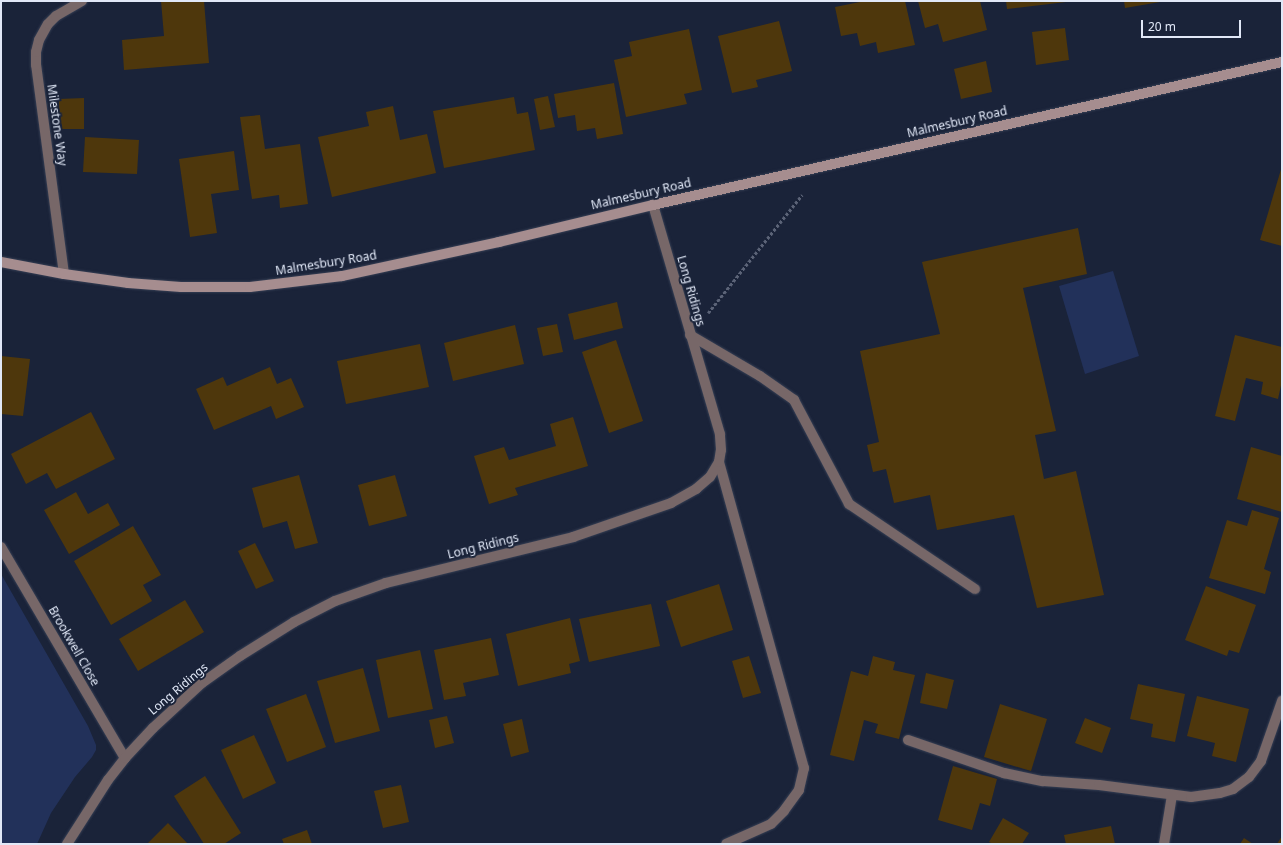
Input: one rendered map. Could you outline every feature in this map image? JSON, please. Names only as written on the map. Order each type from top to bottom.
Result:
[{"type":"main road","name":"Malmesbury Road","points":[[1,262],[64,274],[151,286],[250,287],[286,284],[342,276],[498,242],[653,204],[1282,62]]},
{"type":"street","name":"Milestone Way","points":[[64,274],[36,65],[36,52],[39,40],[48,24],[56,16],[82,1]]},
{"type":"street","name":"Long Ridings","points":[[66,844],[94,800],[125,758],[153,728],[202,683],[270,636],[313,611],[335,601],[386,583],[573,537],[671,503],[706,481],[719,462],[721,450],[720,434],[653,204]]},
{"type":"street","points":[[690,335],[760,376],[794,400],[849,504],[974,589]]},
{"type":"street","points":[[719,462],[804,768],[799,790],[784,811],[771,824],[726,844]]},
{"type":"street","name":"Brookwell Close","points":[[1,547],[125,758]]},
{"type":"street","points":[[908,740],[1004,773],[1043,781],[1099,785],[1172,795],[1207,796],[1233,789],[1242,784],[1256,770],[1262,761],[1282,701]]},
{"type":"street","points":[[1164,844],[1172,795]]},
{"type":"path","points":[[690,335],[826,165]]},
{"type":"shaded area","points":[[1113,271],[1139,356],[1085,374],[1059,286]]},
{"type":"shaded area","points":[[1,574],[88,726],[96,745],[96,750],[92,757],[75,777],[51,813],[37,844],[1,844]]},
{"type":"building","points":[[161,1],[204,1],[209,63],[124,70],[122,40],[164,36]]},
{"type":"building","points":[[865,1],[905,1],[915,45],[878,53],[876,42],[860,46],[857,33],[841,36],[835,7]]},
{"type":"building","points":[[918,1],[980,1],[987,30],[943,42],[938,24],[925,28]]},
{"type":"building","points":[[1006,1],[1066,1],[1066,2],[1007,9]]},
{"type":"building","points":[[1124,1],[1160,1],[1160,2],[1125,8]]},
{"type":"building","points":[[779,21],[792,71],[756,80],[758,87],[732,93],[718,36]]},
{"type":"building","points":[[1065,28],[1069,60],[1036,65],[1032,32]]},
{"type":"building","points":[[689,29],[702,90],[684,94],[687,104],[626,117],[614,60],[632,56],[629,42]]},
{"type":"building","points":[[986,61],[992,92],[961,99],[954,69]]},
{"type":"building","points":[[614,83],[623,134],[597,139],[595,128],[577,131],[575,115],[558,118],[554,94]]},
{"type":"building","points":[[548,96],[555,127],[540,130],[534,99]]},
{"type":"building","points":[[514,97],[517,114],[528,112],[535,150],[444,168],[433,111]]},
{"type":"building","points":[[84,98],[84,129],[59,129],[59,99]]},
{"type":"building","points":[[393,106],[400,140],[427,134],[436,173],[332,197],[318,137],[369,126],[366,112]]},
{"type":"building","points":[[260,115],[265,149],[300,144],[308,204],[280,208],[279,195],[252,199],[240,117]]},
{"type":"building","points":[[85,137],[139,140],[137,174],[83,172]]},
{"type":"building","points":[[234,151],[239,190],[211,194],[217,233],[190,237],[179,159]]},
{"type":"building","points":[[1282,166],[1282,246],[1260,240]]},
{"type":"building","points":[[1078,228],[1087,274],[1023,288],[1056,431],[1035,435],[1044,479],[1076,471],[1104,595],[1037,608],[1014,515],[937,530],[930,495],[894,503],[886,469],[873,472],[867,445],[879,442],[860,351],[940,334],[922,262]]},
{"type":"building","points":[[617,302],[623,328],[574,340],[568,314]]},
{"type":"building","points":[[557,324],[563,352],[543,356],[537,328]]},
{"type":"building","points":[[515,325],[524,364],[453,381],[444,343]]},
{"type":"building","points":[[1235,335],[1282,347],[1282,381],[1278,399],[1261,394],[1263,382],[1246,378],[1235,421],[1215,416]]},
{"type":"building","points":[[616,340],[643,421],[609,433],[582,352]]},
{"type":"building","points":[[420,344],[429,387],[346,404],[337,361]]},
{"type":"building","points":[[1,356],[30,359],[23,416],[1,414]]},
{"type":"building","points":[[270,367],[277,384],[291,378],[304,407],[276,419],[271,406],[214,430],[196,389],[223,377],[227,386]]},
{"type":"building","points":[[91,412],[115,459],[56,489],[47,473],[26,484],[11,454]]},
{"type":"building","points":[[573,417],[588,466],[515,488],[518,495],[489,504],[474,456],[504,447],[509,460],[556,446],[550,424]]},
{"type":"building","points":[[1251,447],[1282,456],[1282,512],[1237,499]]},
{"type":"building","points":[[299,475],[318,543],[295,549],[287,521],[263,528],[252,488]]},
{"type":"building","points":[[395,475],[407,516],[369,526],[358,485]]},
{"type":"building","points":[[76,492],[88,514],[108,503],[120,525],[69,554],[44,510]]},
{"type":"building","points":[[1252,510],[1279,518],[1264,569],[1271,572],[1265,594],[1209,578],[1227,520],[1247,526]]},
{"type":"building","points":[[133,526],[161,575],[143,585],[152,601],[111,625],[74,561]]},
{"type":"building","points":[[255,543],[274,581],[256,589],[238,551]]},
{"type":"building","points":[[719,584],[733,630],[681,647],[666,601]]},
{"type":"building","points":[[1206,586],[1256,605],[1239,653],[1229,650],[1227,656],[1185,640]]},
{"type":"building","points":[[185,600],[204,632],[138,671],[119,639]]},
{"type":"building","points":[[651,604],[660,646],[589,662],[579,619]]},
{"type":"building","points":[[570,618],[580,661],[569,664],[571,673],[518,686],[506,634]]},
{"type":"building","points":[[491,638],[499,675],[463,683],[466,696],[444,700],[434,650]]},
{"type":"building","points":[[420,650],[433,709],[388,718],[376,660]]},
{"type":"building","points":[[749,656],[761,693],[743,698],[732,661]]},
{"type":"building","points":[[873,656],[895,662],[893,670],[915,675],[899,739],[875,733],[878,724],[864,720],[854,761],[830,755],[851,671],[868,676]]},
{"type":"building","points":[[363,668],[380,731],[335,743],[317,681]]},
{"type":"building","points":[[926,673],[954,680],[947,709],[920,703]]},
{"type":"building","points":[[1138,684],[1185,694],[1175,742],[1151,737],[1153,724],[1130,719]]},
{"type":"building","points":[[306,694],[326,747],[287,762],[266,709]]},
{"type":"building","points":[[1197,696],[1249,709],[1236,762],[1212,756],[1215,743],[1187,736]]},
{"type":"building","points":[[1000,704],[1047,719],[1031,771],[984,757]]},
{"type":"building","points":[[447,716],[454,743],[435,748],[429,720]]},
{"type":"building","points":[[1085,718],[1111,728],[1102,753],[1075,743]]},
{"type":"building","points":[[522,719],[529,752],[511,757],[503,724]]},
{"type":"building","points":[[254,735],[276,783],[243,799],[221,750]]},
{"type":"building","points":[[953,766],[997,779],[990,806],[980,803],[972,830],[938,820]]},
{"type":"building","points":[[205,776],[241,833],[224,844],[204,844],[174,796]]},
{"type":"building","points":[[401,785],[409,822],[383,828],[374,791]]},
{"type":"building","points":[[1003,818],[1029,833],[1022,844],[993,844],[989,842]]},
{"type":"building","points":[[168,823],[188,844],[147,844]]},
{"type":"building","points":[[1111,826],[1115,844],[1066,844],[1064,835]]},
{"type":"building","points":[[307,830],[312,844],[284,844],[282,839]]},
{"type":"building","points":[[1282,836],[1282,844],[1277,844]]},
{"type":"building","points":[[1244,838],[1253,844],[1240,844]]}]
